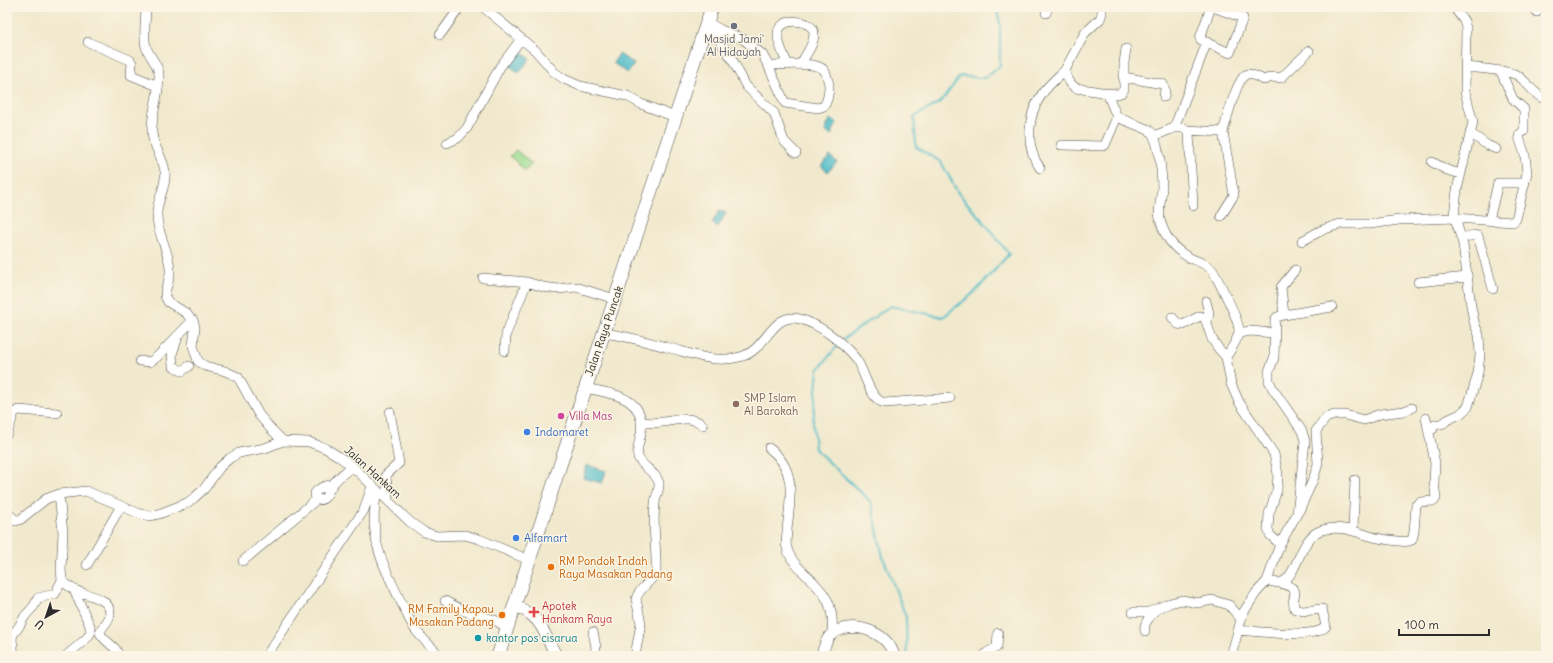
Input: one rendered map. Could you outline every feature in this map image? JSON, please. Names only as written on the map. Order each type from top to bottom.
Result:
[{"type":"highway","name":"Jalan Raya Puncak","points":[[498,656],[585,388],[712,7]]},
{"type":"main road","points":[[514,605],[528,612],[537,620],[557,656]]},
{"type":"main road","points":[[821,656],[826,643],[832,634],[840,630],[851,628],[874,633],[882,637],[888,643],[894,656]]},
{"type":"street","points":[[7,512],[12,521],[46,499],[59,494],[86,491],[146,516],[159,514],[186,503],[199,494],[220,467],[230,458],[239,453],[265,448],[283,440],[259,415],[239,378],[225,371],[205,366],[198,361],[193,346],[196,328],[193,320],[182,310],[168,302],[165,296],[170,277],[170,269],[157,215],[158,205],[165,181],[165,172],[153,140],[152,132],[158,86],[158,69],[148,51],[146,44],[146,7]]},
{"type":"street","points":[[440,34],[460,7]]},
{"type":"street","points":[[483,7],[536,50],[554,72],[567,81],[580,86],[627,96],[641,104],[675,117]]},
{"type":"street","points":[[1040,168],[1034,160],[1031,149],[1031,120],[1042,94],[1065,70],[1085,33],[1100,19],[1102,7]]},
{"type":"street","points":[[1212,7],[1242,17],[1243,20],[1230,53],[1207,42],[1200,38],[1212,7]]},
{"type":"street","points":[[1428,430],[1433,429],[1435,425],[1442,425],[1447,420],[1460,414],[1468,407],[1478,373],[1480,355],[1480,342],[1474,322],[1461,238],[1456,227],[1454,215],[1455,200],[1473,119],[1465,97],[1466,28],[1464,21],[1454,7]]},
{"type":"street","points":[[788,65],[780,45],[778,33],[782,26],[793,21],[809,25],[813,28],[814,33],[811,45],[800,65]]},
{"type":"street","points":[[706,26],[740,36],[750,42],[762,54],[785,104],[823,107],[829,94],[829,85],[826,73],[822,69],[818,66],[768,65]]},
{"type":"street","points":[[706,26],[719,39],[736,65],[746,86],[774,113],[784,141],[796,153]]},
{"type":"street","points":[[447,143],[458,138],[467,128],[500,67],[521,39]]},
{"type":"street","points":[[88,42],[130,60],[132,63],[132,75],[158,86]]},
{"type":"street","points":[[1174,128],[1207,42]]},
{"type":"street","points":[[1065,70],[1073,86],[1117,94],[1122,91],[1126,49]]},
{"type":"street","points":[[1221,216],[1234,195],[1223,132],[1240,80],[1245,75],[1249,74],[1264,80],[1272,77],[1281,78],[1309,51]]},
{"type":"street","points":[[1465,67],[1516,74],[1526,81],[1539,96],[1546,99]]},
{"type":"street","points":[[1302,242],[1322,230],[1340,224],[1374,224],[1399,220],[1455,218],[1513,222],[1516,219],[1527,174],[1526,159],[1519,137],[1524,131],[1524,109],[1512,99],[1501,72]]},
{"type":"street","points":[[1123,76],[1163,84],[1166,90],[1164,97]]},
{"type":"street","points":[[1107,93],[1117,117],[1149,130],[1154,136],[1162,177],[1159,211],[1161,225],[1177,250],[1188,258],[1207,266],[1213,271],[1237,321],[1239,333],[1236,341],[1226,356]]},
{"type":"street","points":[[1061,145],[1105,145],[1117,117]]},
{"type":"street","points":[[1154,136],[1174,128],[1223,132]]},
{"type":"street","points":[[1187,130],[1190,136],[1193,206]]},
{"type":"street","points":[[1470,133],[1487,145],[1496,149]]},
{"type":"street","points":[[1432,162],[1446,170],[1461,174]]},
{"type":"street","points":[[1489,220],[1498,183],[1525,183]]},
{"type":"street","points":[[1461,238],[1474,235],[1478,236],[1493,289]]},
{"type":"street","points":[[1284,315],[1281,287],[1295,270]]},
{"type":"street","points":[[483,278],[527,282],[543,287],[558,289],[576,287],[615,299]]},
{"type":"street","points":[[1418,282],[1467,278]]},
{"type":"street","points":[[505,351],[506,334],[527,282]]},
{"type":"street","points":[[1206,301],[1209,313],[1207,322]]},
{"type":"street","points":[[1297,514],[1305,441],[1302,431],[1273,389],[1269,380],[1269,371],[1274,358],[1275,320],[1277,317],[1284,315],[1332,307]]},
{"type":"street","points":[[1172,317],[1181,325],[1200,316],[1205,318],[1212,339],[1226,356],[1229,375],[1239,402],[1257,427],[1262,438],[1271,449],[1277,465],[1278,474],[1277,487],[1269,514],[1268,527],[1270,535],[1280,544]]},
{"type":"street","points":[[604,333],[640,340],[699,357],[727,359],[743,356],[755,350],[775,325],[784,319],[795,318],[820,328],[832,336],[855,358],[872,392],[879,401],[885,403],[950,398]]},
{"type":"street","points":[[140,360],[150,362],[157,357],[193,320]]},
{"type":"street","points":[[1239,333],[1250,331],[1274,333]]},
{"type":"street","points":[[180,333],[172,351],[172,363],[174,368],[180,371],[185,370],[189,366]]},
{"type":"street","points":[[585,388],[617,395],[630,400],[637,410],[641,422],[638,455],[640,460],[658,480],[659,484],[655,505],[654,535],[656,571],[654,576],[641,588],[636,599],[641,623],[635,656]]},
{"type":"street","points":[[1231,656],[1238,630],[1248,605],[1259,589],[1267,581],[1280,544],[1304,501],[1315,473],[1319,459],[1316,434],[1318,427],[1326,418],[1334,415],[1368,419],[1380,414],[1404,411],[1412,408]]},
{"type":"street","points":[[7,434],[14,414],[18,410],[57,413]]},
{"type":"street","points":[[388,500],[386,475],[399,463],[390,412]]},
{"type":"street","points":[[1280,583],[1289,576],[1307,541],[1314,533],[1331,528],[1339,528],[1353,530],[1384,539],[1407,542],[1412,540],[1416,505],[1420,502],[1434,501],[1436,498],[1434,481],[1435,463],[1426,418]]},
{"type":"street","points":[[641,422],[662,422],[676,419],[688,419],[698,421],[703,425]]},
{"type":"street","name":"Jalan Hankam","points":[[283,440],[304,441],[317,444],[334,453],[352,466],[410,522],[428,534],[442,536],[465,535],[529,560]]},
{"type":"street","points":[[769,448],[783,462],[788,472],[791,488],[787,548],[797,566],[823,591],[828,600],[832,615],[832,634]]},
{"type":"street","points":[[243,561],[316,500],[323,500],[328,495],[331,485],[352,466]]},
{"type":"street","points":[[1353,530],[1355,480]]},
{"type":"street","points":[[266,656],[364,510],[375,489]]},
{"type":"street","points":[[375,489],[373,529],[380,556],[416,631],[440,656]]},
{"type":"street","points":[[14,656],[12,639],[13,634],[34,606],[38,598],[55,594],[62,580],[61,569],[63,533],[59,494]]},
{"type":"street","points":[[87,565],[121,506]]},
{"type":"street","points":[[62,580],[74,590],[100,598],[107,606],[110,610],[110,616],[100,633],[104,639],[118,652],[119,656]]},
{"type":"street","points":[[1238,630],[1283,634],[1318,632],[1326,627],[1322,609],[1303,611],[1295,609],[1293,605],[1296,593],[1295,590],[1290,586],[1267,581]]},
{"type":"street","points":[[66,656],[87,638],[91,632],[90,626],[74,590]]},
{"type":"street","points":[[1133,612],[1147,613],[1176,601],[1184,600],[1198,603],[1212,600],[1229,605],[1242,619]]},
{"type":"street","points":[[445,601],[464,611],[498,621],[507,628]]},
{"type":"street","points":[[1145,631],[1144,626],[1146,622],[1157,609]]},
{"type":"street","points":[[593,632],[596,647],[595,656]]},
{"type":"street","points":[[984,656],[988,652],[997,648],[998,633]]},
{"type":"green space","points":[[516,150],[532,164],[525,171],[510,156]]},
{"type":"water","points":[[521,52],[530,59],[519,73],[510,66]]},
{"type":"water","points":[[619,54],[634,64],[628,73],[613,63]]},
{"type":"water","points":[[830,119],[837,123],[831,135],[825,131]]},
{"type":"water","points":[[830,156],[837,162],[828,172],[821,166]]},
{"type":"water","points":[[720,210],[726,213],[718,227],[712,223]]},
{"type":"water","points":[[587,465],[606,471],[602,483],[583,478]]},
{"type":"waterway","points":[[842,340],[890,306],[943,317],[975,292],[1009,254],[983,221],[958,193],[941,162],[916,147],[914,117],[941,102],[960,76],[985,78],[1000,66],[1000,23],[996,7]]},
{"type":"waterway","points":[[838,345],[818,370],[813,423],[815,449],[871,502],[883,557],[906,617],[907,656]]},
{"type":"place","name":"Masjid Jami' Al Hidayah","points":[[734,26]]},
{"type":"place","name":"SMP Islam Al Barokah","points":[[736,404]]},
{"type":"place","name":"Villa Mas","points":[[561,416]]},
{"type":"place","name":"Indomaret","points":[[527,432]]},
{"type":"place","name":"Alfamart","points":[[516,538]]},
{"type":"place","name":"RM Pondok Indah Raya Masakan Padang","points":[[551,567]]},
{"type":"place","name":"Apotek Hankam Raya","points":[[534,612]]},
{"type":"place","name":"RM Family Kapau Masakan Padang","points":[[502,615]]},
{"type":"place","name":"kantor pos cisarua","points":[[478,638]]}]
